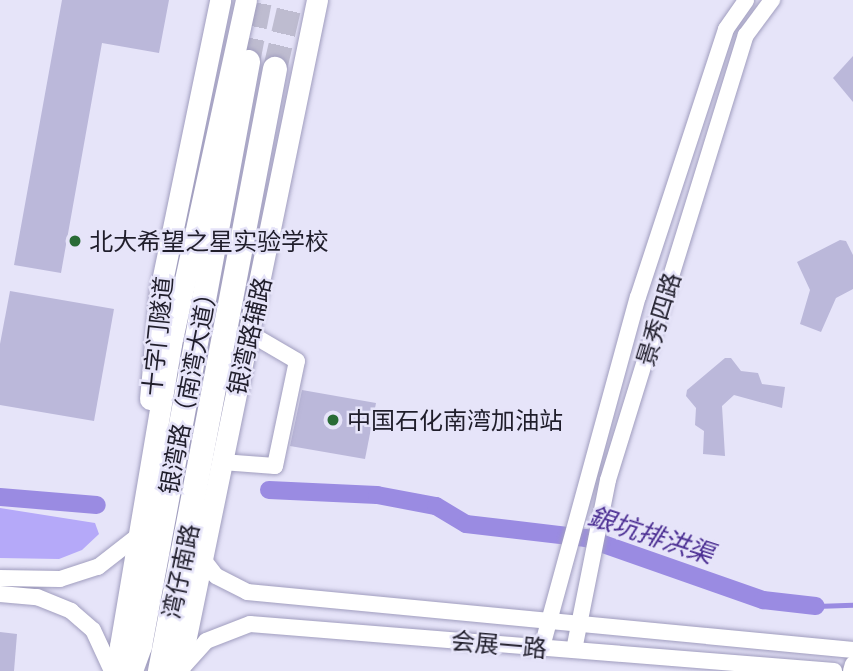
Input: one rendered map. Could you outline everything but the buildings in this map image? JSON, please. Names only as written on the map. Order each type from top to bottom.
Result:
[{"type":"highway","name":"银湾路（南湾大道）","points":[[131,671],[140,646],[248,62]]},
{"type":"highway","name":"银湾路（南湾大道）","points":[[223,348],[275,69]]},
{"type":"highway","name":"湾仔南路","points":[[160,671],[223,348]]},
{"type":"main road","name":"十字门隧道","points":[[143,510],[160,291],[220,0]]},
{"type":"main road","points":[[121,671],[139,535],[171,344],[246,0]]},
{"type":"main road","name":"银湾路辅路","points":[[179,671],[318,3]]},
{"type":"street","name":"景秀四路","points":[[542,648],[638,298],[726,29],[746,0]]},
{"type":"street","name":"景秀四路","points":[[574,650],[603,506],[746,35],[772,0]]},
{"type":"street","points":[[222,462],[275,466],[297,361],[249,333]]},
{"type":"street","points":[[0,578],[60,579],[99,567],[139,535]]},
{"type":"street","name":"会展一路","points":[[202,558],[216,576],[247,592],[548,624],[853,650]]},
{"type":"street","points":[[0,594],[37,597],[71,611],[93,630],[112,671]]},
{"type":"street","name":"会展一路","points":[[179,671],[206,641],[250,624],[834,671]]},
{"type":"street","points":[[851,671],[853,664]]},
{"type":"shaded area","points":[[0,508],[95,523],[99,534],[82,550],[59,559],[0,558]]},
{"type":"waterway","name":"銀坑排洪渠","points":[[269,490],[377,495],[436,506],[466,524],[586,538],[763,600],[816,606]]},
{"type":"waterway","name":"銀坑排洪渠","points":[[0,497],[97,505]]},
{"type":"waterway","name":"銀坑排洪渠","points":[[816,606],[853,605]]},
{"type":"tunnel","points":[[248,62],[260,0]]},
{"type":"tunnel","points":[[275,69],[291,0]]},
{"type":"place","name":"北大希望之星实验学校","points":[[75,241]]},
{"type":"place","name":"中国石化南湾加油站","points":[[333,420]]}]
